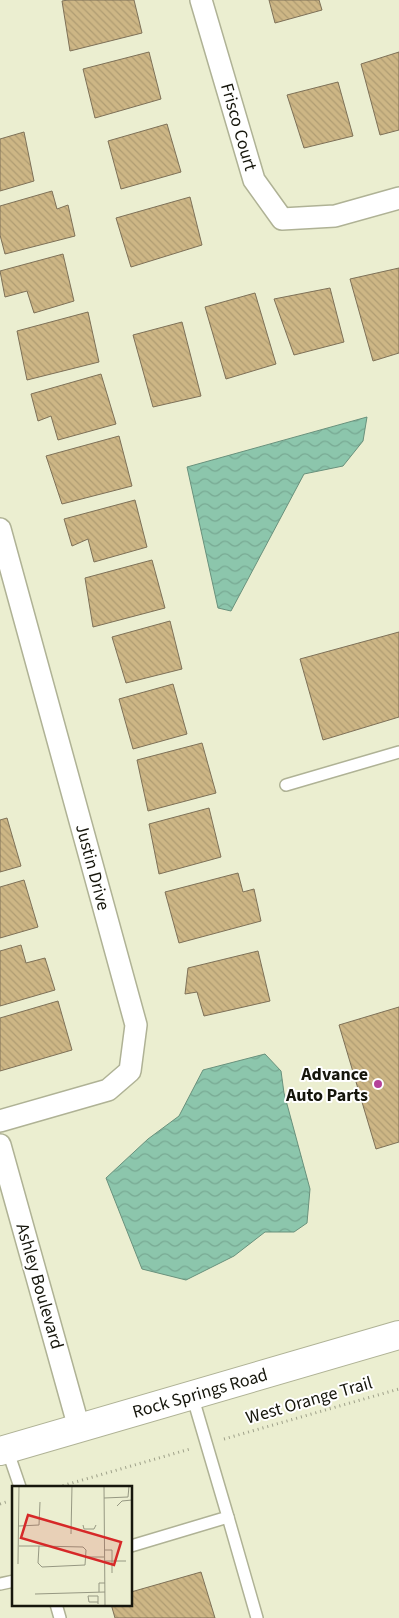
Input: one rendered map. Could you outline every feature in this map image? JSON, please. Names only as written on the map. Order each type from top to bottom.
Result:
[{"type":"main road","name":"Rock Springs Road","points":[[3,1450],[399,1335]]},
{"type":"street","name":"Frisco Court","points":[[201,0],[254,180],[282,219],[335,216],[399,198]]},
{"type":"street","name":"Justin Drive","points":[[0,529],[136,1025],[130,1071],[108,1090],[0,1120]]},
{"type":"street","name":"Ashley Boulevard","points":[[0,1145],[79,1428]]},
{"type":"lane","points":[[286,785],[399,752]]},
{"type":"lane","points":[[192,1395],[208,1444],[257,1618]]},
{"type":"lane","points":[[3,1450],[20,1486]]},
{"type":"lane","points":[[132,1546],[228,1517]]},
{"type":"path","name":"West Orange Trail","points":[[227,1438],[399,1388]]},
{"type":"path","points":[[61,1486],[190,1449]]},
{"type":"path","points":[[0,1504],[7,1502]]},
{"type":"water","points":[[367,417],[363,441],[343,466],[304,474],[231,611],[218,608],[187,467]]},
{"type":"water","points":[[265,1054],[281,1071],[284,1093],[310,1189],[307,1223],[294,1232],[265,1232],[234,1256],[186,1280],[142,1269],[106,1178],[148,1139],[179,1116],[203,1070]]},
{"type":"building","points":[[134,0],[142,33],[70,51],[62,1]]},
{"type":"building","points":[[269,0],[319,0],[322,10],[275,23]]},
{"type":"building","points":[[149,52],[161,99],[95,118],[83,69]]},
{"type":"building","points":[[399,52],[399,130],[380,135],[361,64]]},
{"type":"building","points":[[338,82],[353,136],[304,148],[287,95]]},
{"type":"building","points":[[167,124],[181,172],[121,189],[108,141]]},
{"type":"building","points":[[24,132],[34,181],[0,191],[0,139]]},
{"type":"building","points":[[52,191],[57,209],[68,205],[75,236],[5,254],[0,235],[0,206]]},
{"type":"building","points":[[190,197],[202,245],[131,267],[116,218]]},
{"type":"building","points":[[63,254],[74,301],[34,313],[27,291],[5,297],[0,271]]},
{"type":"building","points":[[399,268],[399,353],[373,361],[350,279]]},
{"type":"building","points":[[330,288],[344,342],[294,355],[274,299]]},
{"type":"building","points":[[255,293],[276,364],[226,379],[205,307]]},
{"type":"building","points":[[88,312],[99,362],[27,380],[17,331]]},
{"type":"building","points":[[182,322],[201,396],[153,407],[133,335]]},
{"type":"building","points":[[101,374],[116,424],[58,440],[51,416],[38,421],[31,394]]},
{"type":"building","points":[[119,436],[132,486],[62,504],[46,456]]},
{"type":"building","points":[[135,500],[147,547],[94,562],[88,539],[72,546],[64,519]]},
{"type":"building","points":[[152,560],[165,608],[93,627],[85,578]]},
{"type":"building","points":[[170,621],[182,669],[126,683],[112,637]]},
{"type":"building","points":[[399,632],[399,717],[323,740],[300,659]]},
{"type":"building","points":[[173,684],[187,734],[133,749],[119,699]]},
{"type":"building","points":[[202,743],[216,793],[148,811],[137,760]]},
{"type":"building","points":[[209,808],[221,857],[159,874],[149,824]]},
{"type":"building","points":[[7,818],[21,866],[0,872],[0,820]]},
{"type":"building","points":[[238,873],[243,892],[254,889],[261,921],[179,943],[165,892]]},
{"type":"building","points":[[24,880],[38,927],[0,938],[0,887]]},
{"type":"building","points":[[21,945],[26,963],[45,958],[55,990],[0,1006],[0,951]]},
{"type":"building","points":[[258,951],[270,1001],[204,1016],[197,992],[185,994],[188,968]]},
{"type":"building","points":[[58,1001],[72,1050],[0,1071],[0,1018]]},
{"type":"building","name":"Advance Auto Parts","points":[[399,1007],[399,1142],[376,1149],[339,1025]]},
{"type":"building","points":[[201,1572],[215,1618],[115,1618],[112,1606],[132,1606],[132,1592]]},
{"type":"place","name":"Advance Auto Parts","points":[[378,1084]]}]
